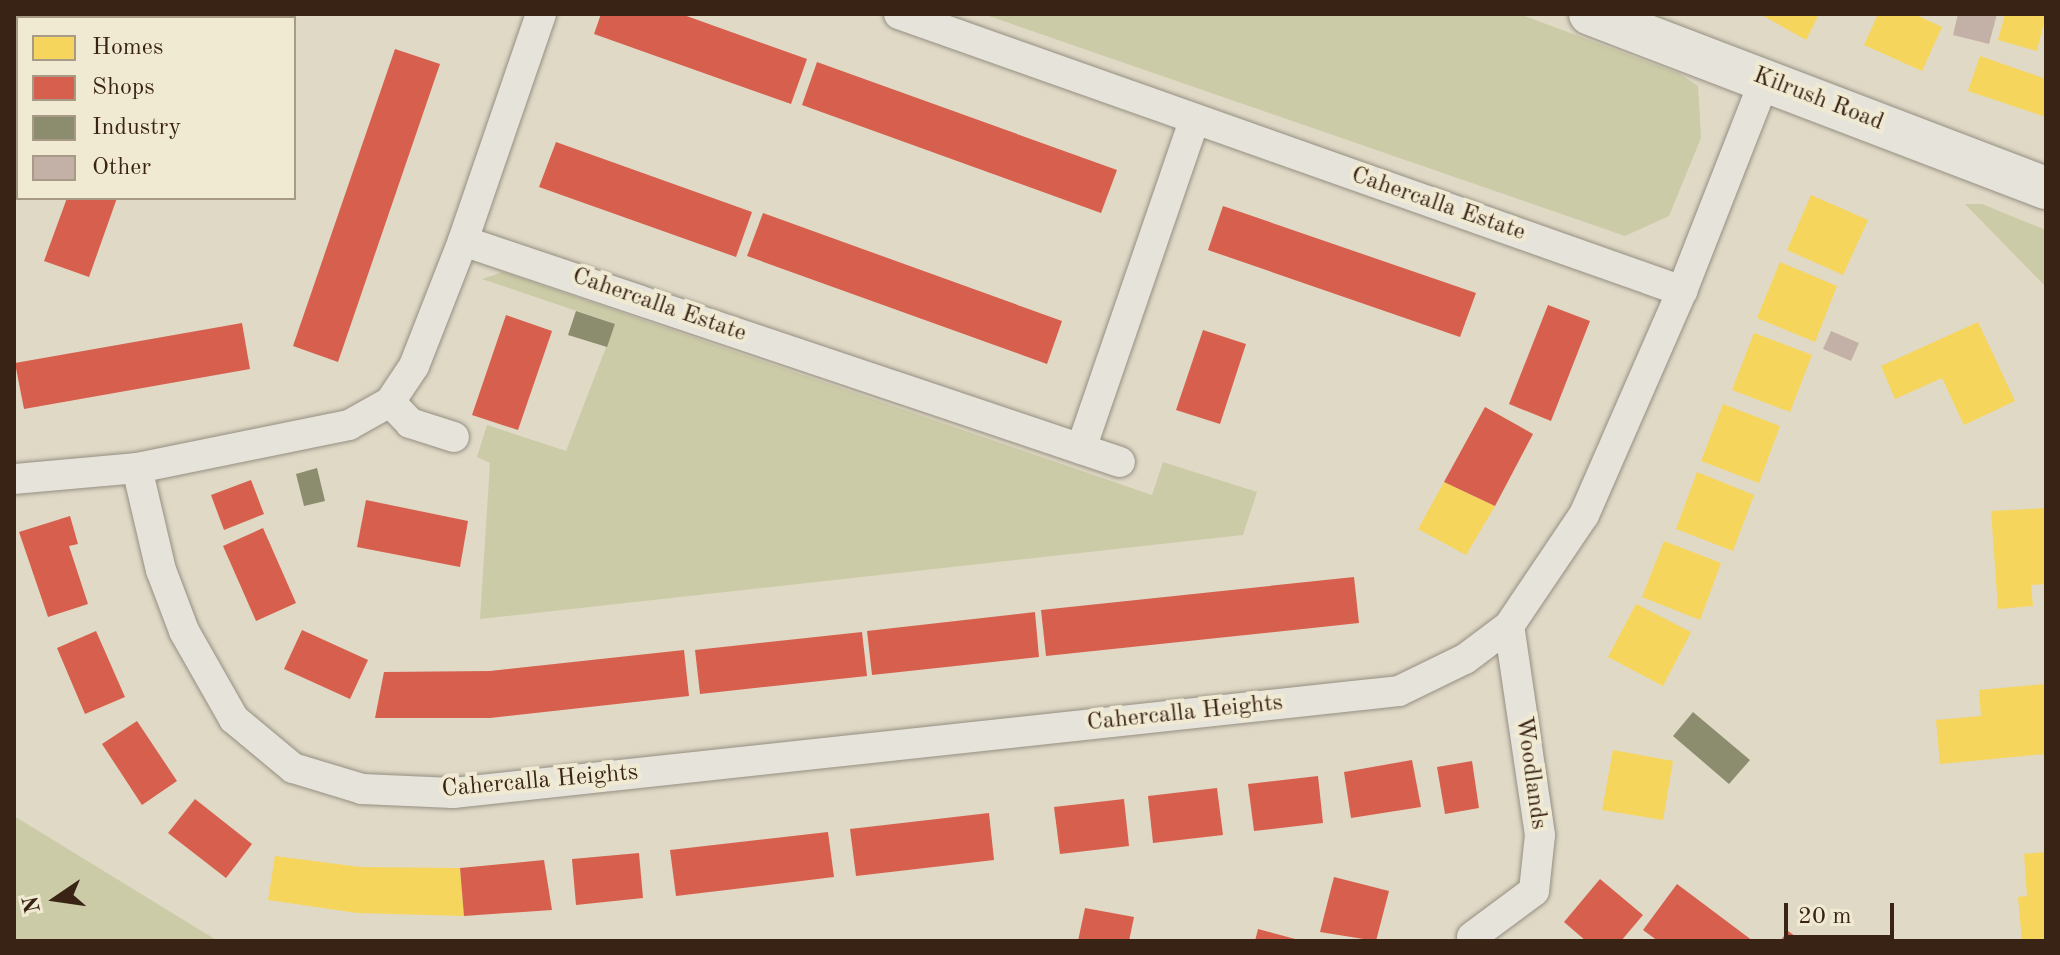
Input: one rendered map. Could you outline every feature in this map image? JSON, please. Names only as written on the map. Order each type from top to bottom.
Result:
[{"type":"main road","name":"Kilrush Road","points":[[1590,14],[2046,188]]},
{"type":"street","points":[[14,479],[137,468],[349,425],[390,402],[414,366],[463,241],[541,14]]},
{"type":"street","name":"Cahercalla Estate","points":[[899,14],[1682,291]]},
{"type":"street","points":[[1509,626],[1584,515],[1682,291],[1765,79]]},
{"type":"street","points":[[1081,449],[1194,120]]},
{"type":"street","name":"Cahercalla Estate","points":[[463,241],[1120,462]]},
{"type":"street","points":[[390,402],[410,423],[454,437]]},
{"type":"street","name":"Cahercalla Heights","points":[[137,468],[161,570],[184,631],[234,719],[293,768],[362,789],[453,793],[1399,691],[1465,659],[1509,626]]},
{"type":"street","name":"Woodlands","points":[[1471,940],[1534,891],[1540,835],[1509,626]]},
{"type":"green space","points":[[983,14],[1519,14],[1680,74],[1698,86],[1701,138],[1669,216],[1625,236]]},
{"type":"green space","points":[[1965,204],[1982,204],[2046,230],[2046,287]]},
{"type":"green space","points":[[503,272],[1152,495],[1163,462],[1257,492],[1243,535],[480,619],[490,463],[477,457],[487,425],[566,451],[615,324],[482,279]]},
{"type":"green space","points":[[14,816],[218,941],[14,941]]},
{"type":"building: Homes","points":[[1760,14],[1819,14],[1806,40]]},
{"type":"building: Homes","points":[[1878,14],[1914,14],[1942,27],[1922,71],[1864,45]]},
{"type":"building: Homes","points":[[2005,14],[2046,14],[2037,51],[1998,40]]},
{"type":"building: Homes","points":[[1980,56],[2046,79],[2046,117],[1968,91]]},
{"type":"building: Homes","points":[[1811,195],[1868,220],[1843,275],[1787,250]]},
{"type":"building: Homes","points":[[1780,262],[1837,286],[1815,342],[1757,318]]},
{"type":"building: Homes","points":[[1978,322],[2015,401],[1964,425],[1942,378],[1895,399],[1881,366]]},
{"type":"building: Homes","points":[[1754,333],[1812,355],[1790,412],[1732,390]]},
{"type":"building: Homes","points":[[1723,404],[1780,426],[1759,483],[1701,461]]},
{"type":"building: Homes","points":[[1697,472],[1754,495],[1733,551],[1676,529]]},
{"type":"building: Homes","points":[[1444,482],[1495,506],[1466,555],[1418,529]]},
{"type":"building: Homes","points":[[2046,508],[2046,584],[2031,585],[2033,606],[1998,609],[1991,511]]},
{"type":"building: Homes","points":[[1664,541],[1721,563],[1700,620],[1642,597]]},
{"type":"building: Homes","points":[[1636,604],[1691,632],[1663,686],[1608,657]]},
{"type":"building: Homes","points":[[2046,684],[2045,754],[1940,764],[1936,720],[1981,716],[1979,690]]},
{"type":"building: Homes","points":[[1613,750],[1673,761],[1663,820],[1602,810]]},
{"type":"building: Homes","points":[[2046,852],[2046,941],[2022,941],[2018,897],[2027,896],[2024,854]]},
{"type":"building: Homes","points":[[275,856],[360,867],[460,868],[464,916],[357,913],[268,900]]},
{"type":"building: Shops","points":[[194,14],[244,14],[218,16]]},
{"type":"building: Shops","points":[[601,14],[681,14],[807,59],[791,104],[594,34]]},
{"type":"building: Shops","points":[[395,49],[440,64],[338,362],[293,346]]},
{"type":"building: Shops","points":[[817,62],[1117,170],[1101,213],[802,105]]},
{"type":"building: Shops","points":[[556,142],[752,212],[736,257],[539,187]]},
{"type":"building: Shops","points":[[66,200],[116,200],[89,277],[44,261]]},
{"type":"building: Shops","points":[[1223,206],[1476,293],[1460,337],[1208,250]]},
{"type":"building: Shops","points":[[763,213],[1062,321],[1047,364],[747,256]]},
{"type":"building: Shops","points":[[1548,305],[1590,321],[1551,421],[1509,404]]},
{"type":"building: Shops","points":[[506,315],[552,331],[518,430],[472,415]]},
{"type":"building: Shops","points":[[242,323],[250,369],[24,409],[15,363]]},
{"type":"building: Shops","points":[[1203,330],[1246,344],[1220,424],[1176,410]]},
{"type":"building: Shops","points":[[1485,407],[1533,434],[1495,506],[1444,482]]},
{"type":"building: Shops","points":[[251,480],[264,514],[224,530],[211,495]]},
{"type":"building: Shops","points":[[366,500],[468,521],[460,567],[357,547]]},
{"type":"building: Shops","points":[[70,516],[78,544],[69,546],[88,604],[48,617],[19,532]]},
{"type":"building: Shops","points":[[263,528],[296,603],[256,621],[223,546]]},
{"type":"building: Shops","points":[[1354,577],[1359,623],[1046,656],[1041,610]]},
{"type":"building: Shops","points":[[1035,612],[1039,657],[872,675],[867,631]]},
{"type":"building: Shops","points":[[302,630],[368,660],[350,699],[284,669]]},
{"type":"building: Shops","points":[[96,631],[125,697],[85,714],[57,648]]},
{"type":"building: Shops","points":[[862,632],[867,676],[700,694],[695,650]]},
{"type":"building: Shops","points":[[684,650],[689,696],[490,718],[375,718],[384,672],[490,671]]},
{"type":"building: Shops","points":[[137,721],[177,781],[142,805],[102,744]]},
{"type":"building: Shops","points":[[1412,760],[1421,807],[1351,818],[1344,772]]},
{"type":"building: Shops","points":[[1472,761],[1479,808],[1445,814],[1437,767]]},
{"type":"building: Shops","points":[[1318,776],[1323,823],[1254,831],[1248,784]]},
{"type":"building: Shops","points":[[1217,788],[1223,835],[1153,843],[1148,796]]},
{"type":"building: Shops","points":[[195,799],[252,844],[226,878],[168,833]]},
{"type":"building: Shops","points":[[1124,799],[1129,846],[1060,854],[1054,807]]},
{"type":"building: Shops","points":[[989,813],[994,860],[856,876],[850,829]]},
{"type":"building: Shops","points":[[828,832],[834,877],[676,896],[670,850]]},
{"type":"building: Shops","points":[[639,853],[643,898],[576,905],[572,859]]},
{"type":"building: Shops","points":[[544,860],[552,910],[464,916],[460,868]]},
{"type":"building: Shops","points":[[1334,877],[1389,891],[1376,941],[1320,932]]},
{"type":"building: Shops","points":[[1600,879],[1643,915],[1621,941],[1586,941],[1564,922]]},
{"type":"building: Shops","points":[[1677,884],[1753,941],[1658,941],[1643,930]]},
{"type":"building: Shops","points":[[1085,908],[1134,917],[1129,941],[1078,941]]},
{"type":"building: Shops","points":[[1258,929],[1299,940],[1299,941],[1255,941]]},
{"type":"building: Shops","points":[[1788,931],[1802,941],[1780,941]]},
{"type":"building: Industry","points":[[576,311],[615,324],[607,347],[568,335]]},
{"type":"building: Industry","points":[[317,468],[325,501],[304,506],[296,474]]},
{"type":"building: Industry","points":[[1693,712],[1750,760],[1729,784],[1673,736]]},
{"type":"building: Other","points":[[1958,14],[1997,14],[1989,44],[1953,35]]},
{"type":"building: Other","points":[[1831,331],[1859,343],[1851,361],[1823,349]]}]
